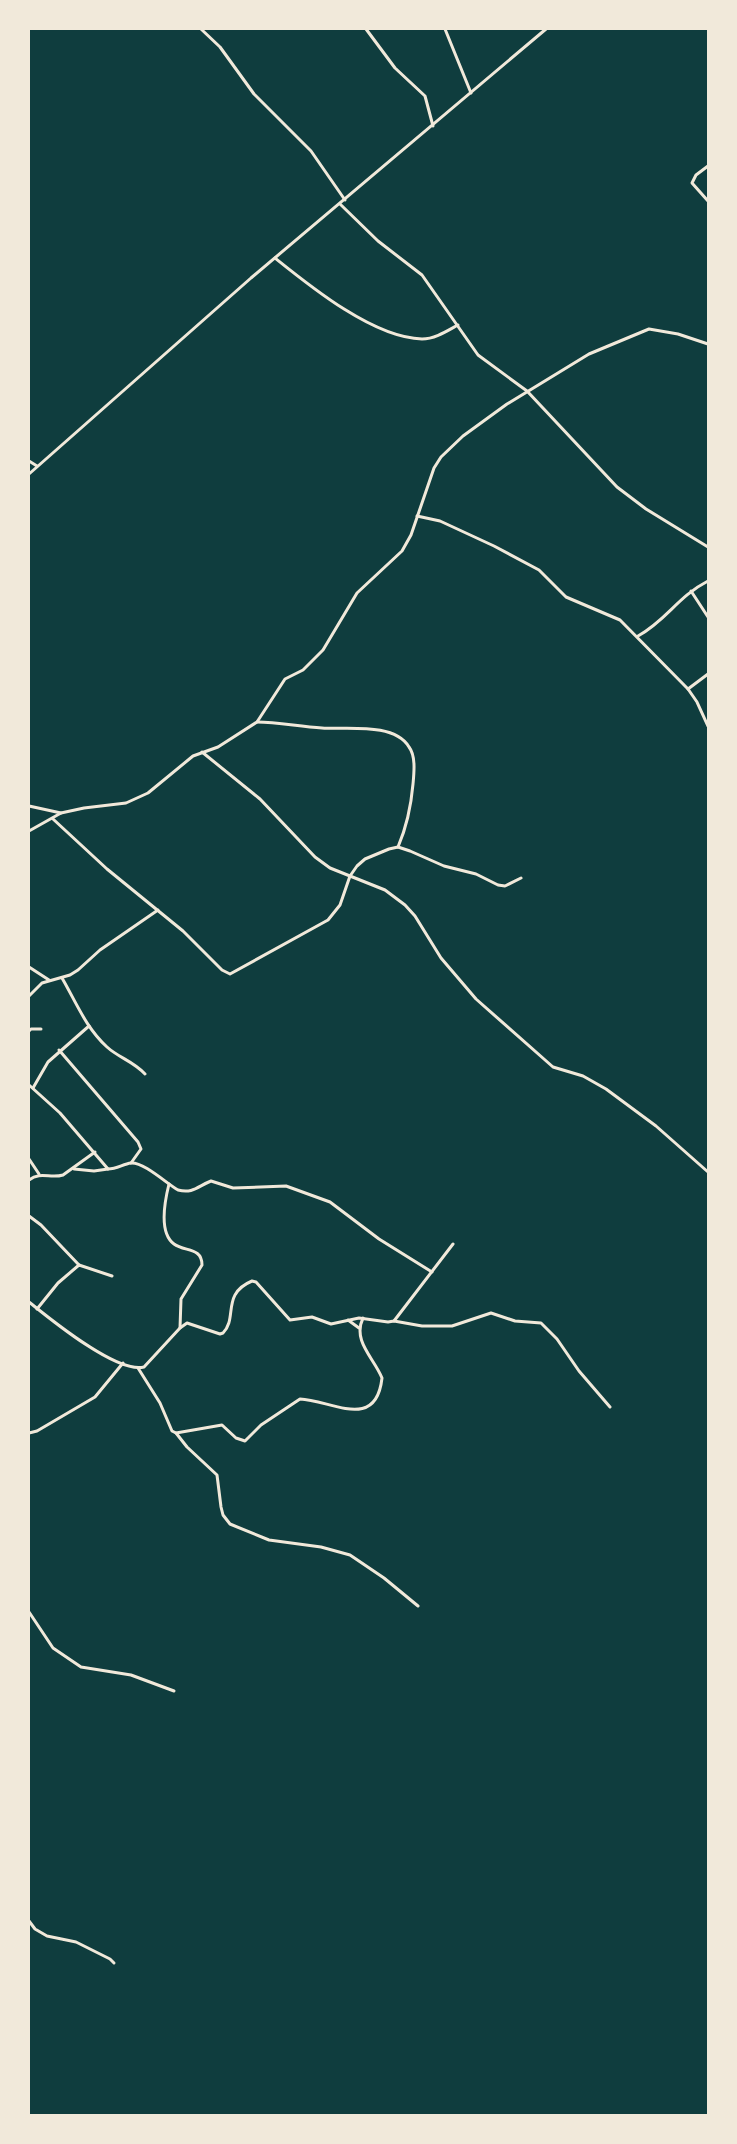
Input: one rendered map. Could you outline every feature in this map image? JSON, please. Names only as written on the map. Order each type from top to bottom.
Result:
[{"type":"street","points":[[201,29],[220,47],[254,94],[311,151],[345,200]]},
{"type":"street","points":[[366,29],[395,68],[425,96],[433,126]]},
{"type":"street","points":[[445,29],[471,94]]},
{"type":"street","points":[[29,474],[276,258],[546,29]]},
{"type":"street","points":[[708,166],[696,175],[692,183],[708,201]]},
{"type":"street","points":[[340,204],[378,241],[422,275],[458,325],[470,346],[485,362],[527,391],[617,487],[646,509],[708,547]]},
{"type":"street","points":[[276,258],[343,308],[407,337],[423,339],[437,336],[458,325]]},
{"type":"street","points":[[29,806],[61,813],[126,803],[140,797],[187,760],[202,752],[218,747],[256,722],[285,680],[303,670],[323,650],[358,593],[402,551],[411,535],[434,468],[441,457],[463,436],[527,391],[589,354],[649,330],[678,334],[708,344]]},
{"type":"street","points":[[29,460],[37,466]]},
{"type":"street","points":[[417,516],[451,526],[530,564],[548,576],[566,597],[596,612],[620,620],[638,636],[688,689],[708,726]]},
{"type":"street","points":[[638,636],[658,624],[690,591],[708,582]]},
{"type":"street","points":[[690,591],[708,617]]},
{"type":"street","points":[[688,689],[708,674]]},
{"type":"street","points":[[256,722],[322,728],[367,728],[403,740],[409,746],[412,754],[413,777],[409,818],[398,847]]},
{"type":"street","points":[[202,752],[260,799],[315,857],[330,868],[385,890],[405,905],[415,916],[441,958],[476,998],[554,1067],[583,1076],[606,1089],[656,1126],[708,1172]]},
{"type":"street","points":[[29,831],[61,813]]},
{"type":"street","points":[[53,819],[107,869],[184,930],[222,970],[230,974],[333,915],[340,905],[350,876],[365,859],[389,848],[398,847],[444,866],[476,874],[498,885],[505,886],[521,878]]},
{"type":"street","points":[[29,996],[42,983],[62,978],[78,970],[100,950],[158,910]]},
{"type":"street","points":[[29,967],[50,980]]},
{"type":"street","points":[[62,978],[89,1026],[108,1048],[130,1060],[145,1074]]},
{"type":"street","points":[[89,1026],[59,1050],[31,1086],[60,1113],[108,1169]]},
{"type":"street","points":[[29,1031],[41,1029]]},
{"type":"street","points":[[59,1050],[142,1149],[131,1163],[116,1169],[94,1171],[74,1168]]},
{"type":"street","points":[[29,1180],[39,1174],[57,1177],[74,1168],[94,1152]]},
{"type":"street","points":[[29,1159],[39,1174]]},
{"type":"street","points":[[131,1163],[149,1170],[169,1184],[186,1192],[193,1191],[211,1181],[233,1188],[276,1186],[293,1188],[330,1202],[379,1239],[432,1272]]},
{"type":"street","points":[[169,1184],[163,1210],[169,1239],[179,1246],[196,1252],[202,1259],[202,1265],[181,1298],[180,1328]]},
{"type":"street","points":[[29,1216],[41,1224],[79,1265],[112,1276]]},
{"type":"street","points":[[394,1321],[453,1244]]},
{"type":"street","points":[[37,1309],[58,1283],[79,1265]]},
{"type":"street","points":[[180,1315],[187,1323],[220,1334],[224,1333],[228,1326],[234,1296],[252,1281],[256,1282],[290,1320],[312,1317],[331,1324],[363,1318],[422,1326],[452,1326],[492,1313],[514,1321],[541,1323],[557,1339],[579,1371],[610,1407]]},
{"type":"street","points":[[29,1302],[70,1335],[123,1363],[138,1368],[144,1367],[180,1328],[187,1323]]},
{"type":"street","points":[[176,1433],[222,1424],[236,1438],[245,1441],[261,1424],[300,1399],[349,1409],[362,1408],[372,1404],[377,1397],[382,1378],[378,1368],[365,1349],[359,1328],[363,1318]]},
{"type":"street","points":[[348,1320],[359,1328]]},
{"type":"street","points":[[29,1433],[37,1431],[87,1403],[95,1397],[123,1363]]},
{"type":"street","points":[[138,1368],[160,1403],[169,1427],[217,1475],[221,1507],[230,1524],[269,1540],[321,1547],[350,1555],[384,1578],[418,1606]]},
{"type":"street","points":[[29,1612],[53,1648],[73,1663],[98,1671],[131,1675],[174,1690]]},
{"type":"street","points":[[29,1922],[39,1932],[76,1942],[110,1959],[114,1963]]}]
